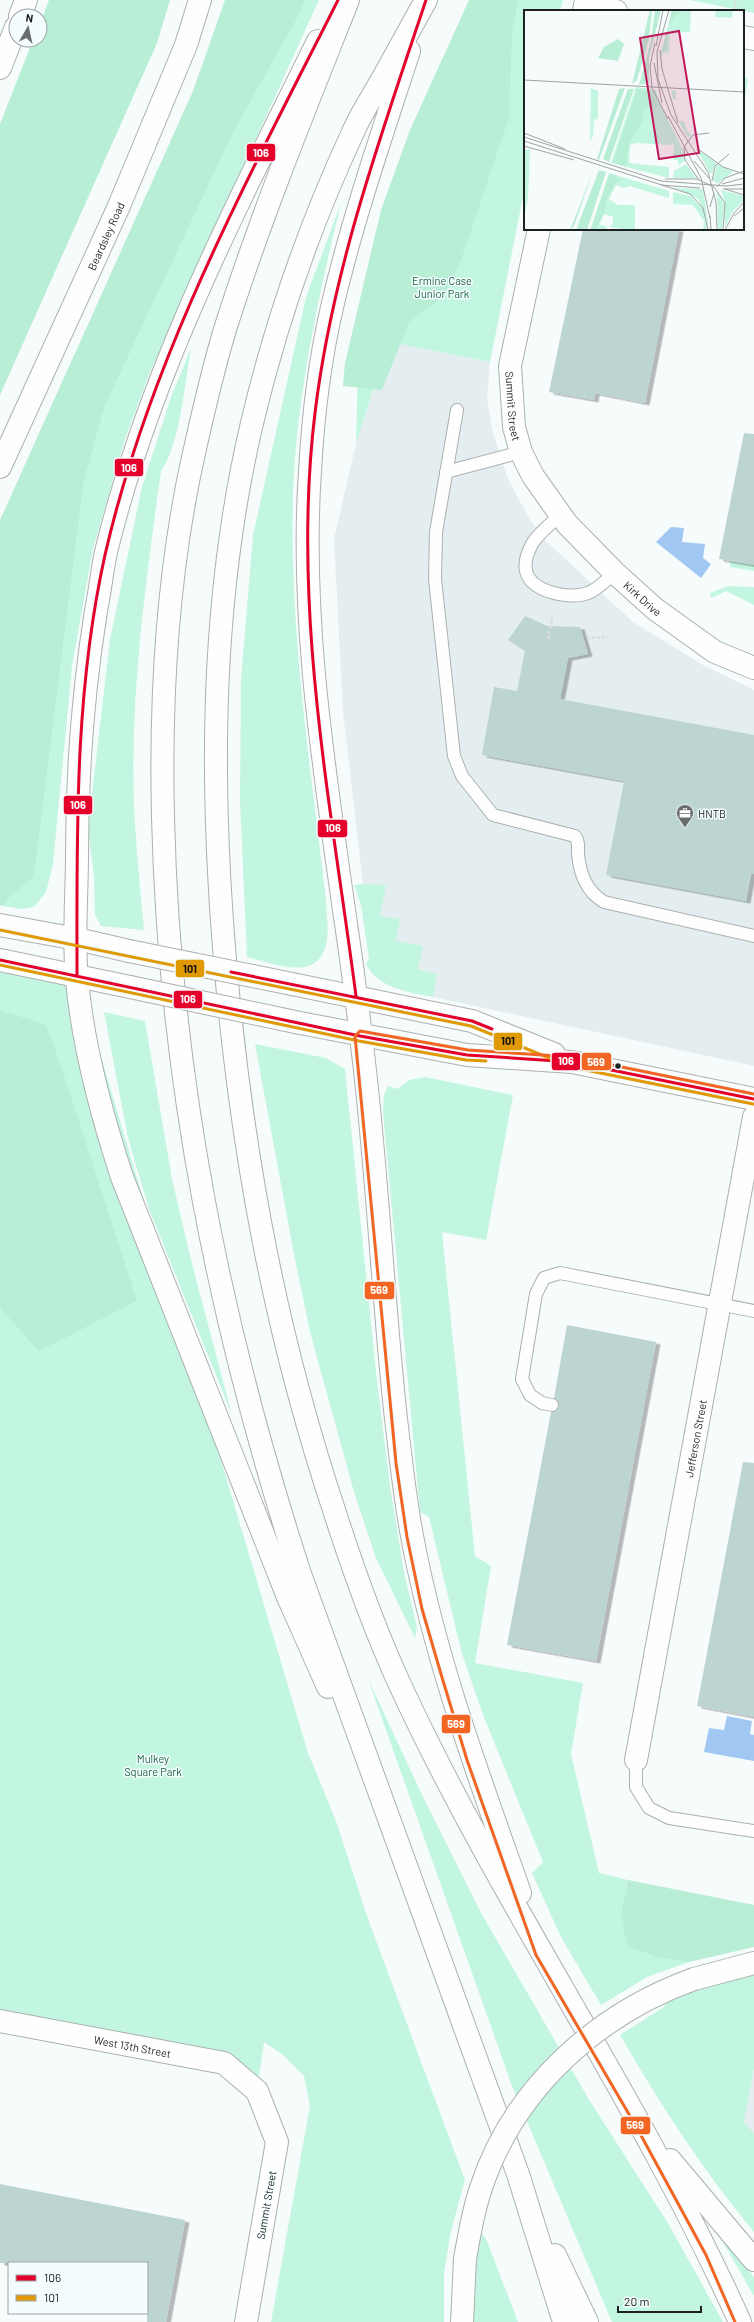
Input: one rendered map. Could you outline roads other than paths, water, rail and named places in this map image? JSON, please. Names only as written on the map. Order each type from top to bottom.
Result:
[{"type":"main road","name":"Beardsley Road","points":[[0,467],[119,206],[186,45],[200,0]]},
{"type":"main road","points":[[338,0],[208,266],[166,364],[130,463],[106,555],[86,672],[78,778],[77,976],[87,1049],[109,1136],[122,1177],[288,1597],[407,1868]]},
{"type":"main road","points":[[348,0],[280,172],[238,289],[214,367],[193,457],[174,566],[163,685],[163,833],[172,979],[182,1066],[197,1172],[220,1287],[242,1380],[269,1478],[300,1574],[518,2174],[564,2322]]},
{"type":"main road","points":[[426,0],[350,235],[332,309],[319,385],[310,473],[308,553],[311,643],[324,773],[356,996],[390,1358],[412,1536],[427,1608],[472,1758],[541,1953]]},
{"type":"main road","points":[[426,0],[357,123],[315,220],[281,317],[252,424],[230,536],[222,609],[217,680],[215,825],[224,953],[235,1061],[246,1143],[272,1288],[304,1417],[359,1581],[398,1679],[433,1753],[541,1953],[641,2126],[710,2253],[740,2322]]},
{"type":"main road","points":[[584,8],[605,10]]},
{"type":"main road","points":[[744,37],[754,39]]},
{"type":"main road","points":[[0,68],[8,48]]},
{"type":"main road","name":"Summit Street","points":[[539,230],[510,366],[514,427],[521,452],[532,476],[555,509]]},
{"type":"main road","name":"Kirk Drive","points":[[555,509],[615,573],[655,608],[715,652],[754,668]]},
{"type":"main road","points":[[6,926],[77,939],[472,1021],[572,1062]]},
{"type":"main road","points":[[1,960],[360,1036],[467,1055],[572,1062],[754,1099]]},
{"type":"main road","name":"Jefferson Street","points":[[636,1760],[719,1304],[752,1134],[754,1116]]},
{"type":"main road","points":[[462,2322],[465,2259],[474,2215],[491,2162],[515,2117],[538,2086],[570,2052],[609,2021],[649,1997],[694,1979],[754,1963]]},
{"type":"main road","name":"West 13th Street","points":[[0,2021],[224,2062],[257,2091]]},
{"type":"main road","name":"Summit Street","points":[[246,2322],[277,2142],[257,2091]]},
{"type":"main road","points":[[641,2126],[754,2260]]},
{"type":"main road","points":[[518,2174],[587,2322]]},
{"type":"lane","points":[[457,410],[436,532],[435,579],[454,756],[462,776],[493,815],[575,836],[578,839],[579,864],[587,887],[595,896],[604,902],[754,936]]},
{"type":"lane","points":[[446,472],[521,452]]},
{"type":"lane","points":[[555,509],[532,544],[526,564],[527,575],[532,584],[545,591],[574,597],[589,593],[615,573]]},
{"type":"lane","points":[[552,1405],[542,1403],[530,1395],[522,1379],[536,1294],[544,1278],[560,1274],[754,1311]]},
{"type":"lane","points":[[636,1760],[636,1787],[649,1808],[669,1818],[754,1832]]},
{"type":"water","points":[[671,527],[684,528],[682,542],[705,544],[703,558],[711,564],[701,578],[656,542]]},
{"type":"water","points":[[727,1716],[752,1721],[750,1734],[754,1735],[754,1761],[704,1752],[709,1728],[724,1730]]},
{"type":"place","name":"HNTB","points":[[685,828]]},
{"type":"park label","name":"Ermine Case Junior Park","points":[[442,286]]},
{"type":"park label","name":"Mulkey Square Park","points":[[153,1764]]}]
